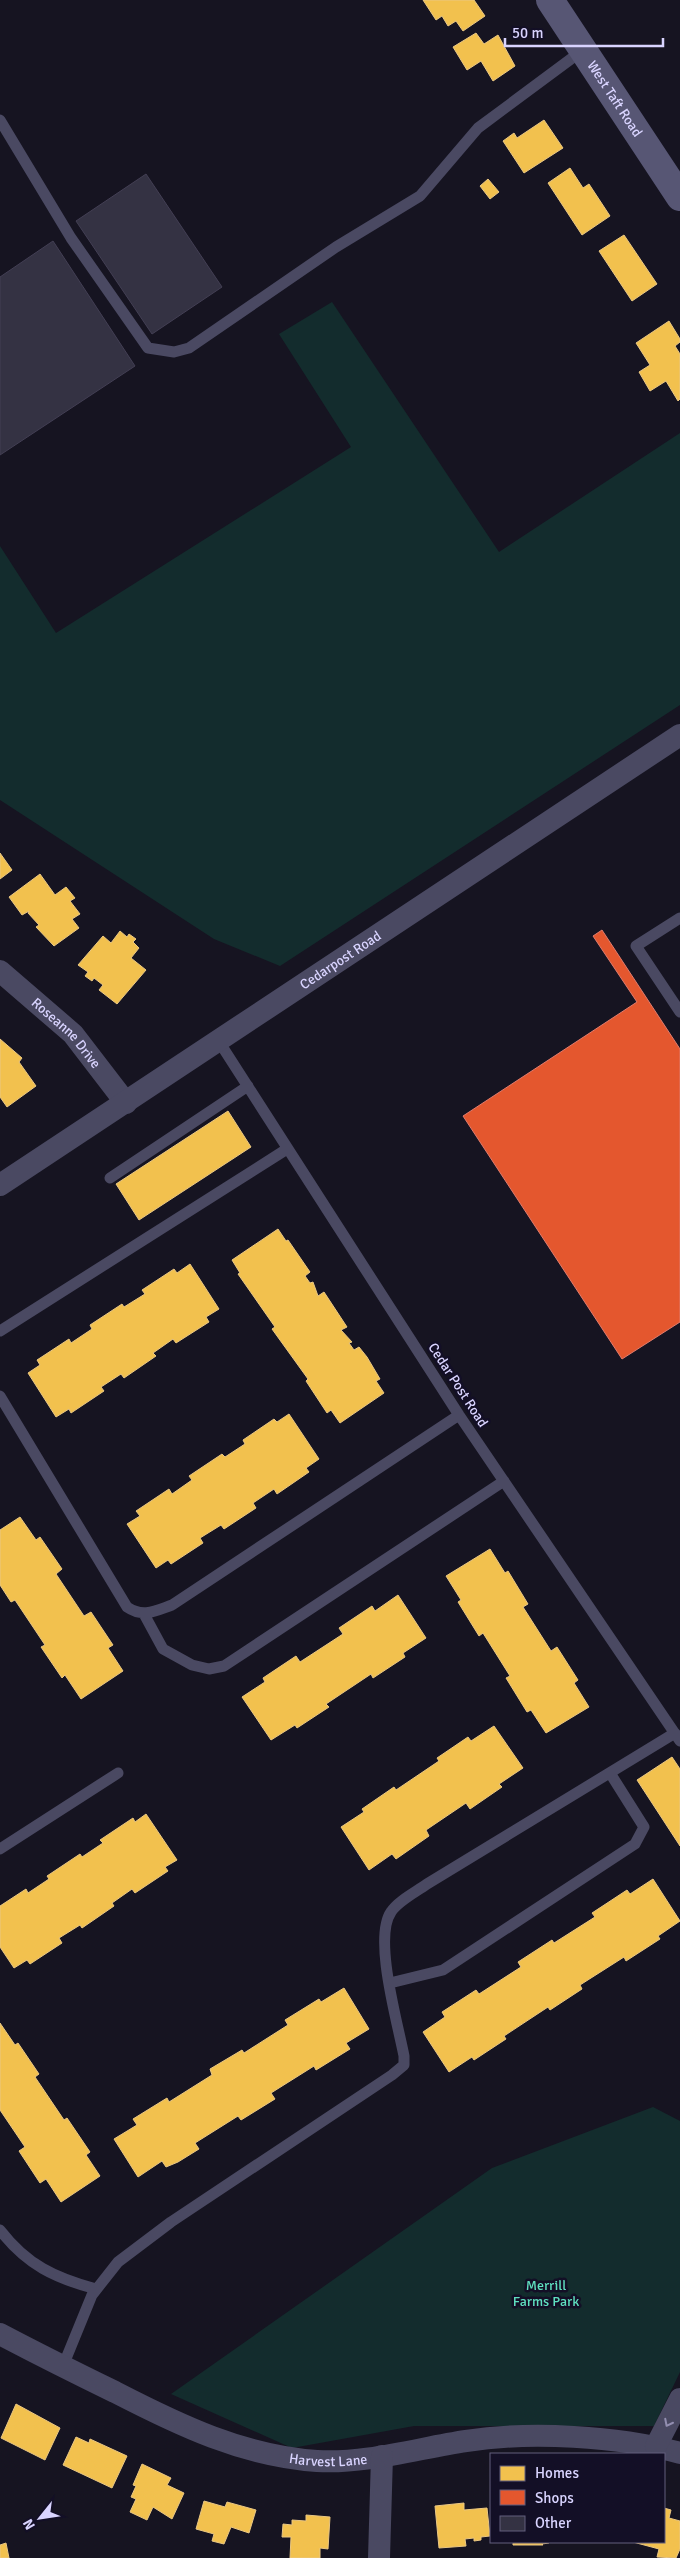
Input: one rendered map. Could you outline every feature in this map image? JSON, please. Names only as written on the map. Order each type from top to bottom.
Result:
[{"type":"main road","name":"West Taft Road","points":[[550,0],[680,197]]},
{"type":"street","name":"Cedarpost Road","points":[[0,1185],[680,735]]},
{"type":"street","name":"Roseanne Drive","points":[[0,970],[73,1034],[126,1103]]},
{"type":"street","name":"Harvest Lane","points":[[0,2334],[178,2424],[210,2438],[268,2456],[319,2461],[382,2456],[468,2440],[514,2436],[585,2438],[656,2446],[680,2453]]},
{"type":"street","points":[[656,2446],[680,2399]]},
{"type":"street","points":[[379,2558],[382,2456]]},
{"type":"lane","points":[[0,120],[71,238],[148,348],[174,352],[189,348],[336,247],[420,196],[478,128],[583,50]]},
{"type":"lane","points":[[680,918],[636,946],[680,1012]]},
{"type":"lane","name":"Cedar Post Road","points":[[218,1040],[459,1415],[677,1737]]},
{"type":"lane","points":[[110,1178],[248,1086]]},
{"type":"lane","points":[[0,1331],[287,1149]]},
{"type":"lane","points":[[0,1396],[127,1607],[135,1612],[144,1614],[172,1606],[459,1415]]},
{"type":"lane","points":[[144,1614],[162,1649],[192,1665],[209,1669],[224,1666],[504,1481]]},
{"type":"lane","points":[[63,2366],[96,2289],[118,2262],[170,2222],[392,2075],[404,2065],[404,2056],[384,1958],[385,1924],[391,1911],[427,1884],[610,1773],[677,1737]]},
{"type":"lane","points":[[0,1849],[118,1773]]},
{"type":"lane","points":[[390,1983],[443,1970],[635,1844],[644,1826],[610,1773]]},
{"type":"lane","points":[[0,2230],[27,2258],[60,2279],[96,2289]]},
{"type":"green space","points":[[332,302],[499,552],[680,433],[680,705],[280,966],[214,939],[0,800],[0,546],[56,633],[351,447],[279,334]]},
{"type":"green space","name":"Merrill Farms Park","points":[[653,2107],[680,2121],[680,2372],[654,2426],[414,2426],[292,2448],[171,2394],[492,2168]]},
{"type":"building: Homes","points":[[423,0],[474,0],[485,16],[463,31],[456,21],[448,26],[442,16],[436,20]]},
{"type":"building: Homes","points":[[476,33],[484,44],[498,35],[515,66],[493,81],[481,61],[467,70],[453,47]]},
{"type":"building: Homes","points":[[544,120],[563,148],[524,173],[503,141],[514,133],[517,138]]},
{"type":"building: Homes","points":[[570,168],[583,188],[589,184],[610,216],[582,235],[548,183]]},
{"type":"building: Homes","points":[[488,179],[499,192],[490,199],[480,186]]},
{"type":"building: Homes","points":[[624,235],[657,284],[632,301],[599,251]]},
{"type":"building: Homes","points":[[669,321],[680,339],[680,342],[675,346],[680,354],[680,399],[678,401],[666,381],[650,391],[639,372],[650,365],[636,343]]},
{"type":"building: Homes","points":[[0,853],[12,870],[0,879]]},
{"type":"building: Homes","points":[[40,874],[55,895],[66,887],[75,898],[70,901],[80,914],[72,919],[79,928],[54,946],[36,927],[39,925],[28,913],[29,911],[22,915],[9,897]]},
{"type":"building: Homes","points":[[120,931],[127,937],[129,934],[136,939],[133,942],[139,948],[131,958],[146,970],[117,1004],[99,990],[103,985],[94,978],[92,981],[85,976],[88,972],[78,965],[103,936],[111,943]]},
{"type":"building: Homes","points":[[0,1039],[22,1058],[19,1062],[36,1086],[7,1107],[0,1097]]},
{"type":"building: Homes","points":[[228,1111],[251,1147],[139,1220],[116,1184]]},
{"type":"building: Homes","points":[[278,1229],[310,1272],[305,1276],[310,1283],[313,1282],[318,1296],[324,1292],[347,1327],[341,1330],[352,1342],[349,1343],[354,1350],[359,1347],[380,1379],[376,1381],[384,1393],[340,1423],[331,1410],[327,1413],[306,1381],[308,1379],[272,1329],[275,1327],[238,1274],[240,1273],[232,1260]]},
{"type":"building: Homes","points":[[190,1264],[219,1309],[206,1317],[209,1322],[176,1343],[173,1339],[153,1353],[156,1356],[124,1378],[121,1374],[101,1387],[104,1391],[71,1413],[69,1409],[56,1417],[28,1373],[40,1365],[37,1360],[69,1339],[71,1343],[92,1329],[90,1325],[122,1304],[124,1307],[145,1294],[142,1290],[174,1269],[177,1273]]},
{"type":"building: Homes","points":[[289,1414],[319,1459],[306,1468],[309,1472],[277,1494],[274,1489],[253,1503],[256,1508],[224,1529],[221,1525],[200,1538],[203,1543],[171,1564],[168,1560],[156,1568],[127,1524],[140,1516],[136,1511],[169,1489],[172,1494],[192,1480],[189,1476],[222,1454],[225,1457],[245,1444],[243,1440],[274,1419],[277,1422]]},
{"type":"building: Homes","points":[[20,1517],[36,1540],[40,1537],[62,1569],[56,1574],[84,1616],[91,1612],[113,1645],[108,1648],[123,1671],[81,1699],[65,1675],[62,1678],[41,1647],[45,1645],[15,1600],[11,1602],[0,1585],[0,1530]]},
{"type":"building: Homes","points":[[490,1549],[505,1573],[508,1571],[528,1604],[523,1607],[551,1651],[557,1647],[578,1680],[574,1683],[589,1707],[546,1733],[531,1710],[527,1712],[506,1678],[510,1676],[483,1633],[479,1636],[458,1602],[461,1600],[446,1576]]},
{"type":"building: Homes","points":[[398,1595],[426,1638],[403,1653],[405,1657],[373,1678],[371,1674],[326,1704],[329,1707],[297,1728],[295,1725],[271,1740],[242,1697],[265,1682],[263,1678],[296,1656],[300,1662],[343,1634],[339,1628],[372,1606],[375,1611]]},
{"type":"building: Homes","points":[[494,1726],[523,1768],[499,1784],[502,1787],[470,1809],[466,1803],[426,1830],[429,1836],[396,1859],[392,1854],[369,1870],[341,1827],[364,1812],[362,1809],[394,1787],[396,1790],[439,1761],[437,1758],[468,1737],[471,1741]]},
{"type":"building: Homes","points":[[672,1757],[680,1769],[680,1846],[637,1780]]},
{"type":"building: Homes","points":[[146,1814],[177,1860],[165,1867],[168,1871],[135,1893],[132,1889],[112,1903],[114,1906],[82,1928],[80,1925],[59,1938],[62,1943],[30,1964],[27,1960],[14,1968],[0,1947],[0,1906],[26,1889],[28,1893],[49,1879],[47,1876],[80,1854],[82,1857],[103,1843],[100,1840],[133,1818],[135,1822]]},
{"type":"building: Homes","points":[[653,1879],[680,1921],[658,1936],[660,1939],[626,1961],[624,1957],[580,1985],[582,1989],[550,2010],[548,2007],[504,2036],[506,2039],[474,2060],[472,2057],[449,2072],[423,2032],[445,2017],[442,2012],[476,1990],[479,1994],[521,1967],[518,1962],[552,1940],[554,1943],[595,1917],[592,1913],[627,1890],[630,1894]]},
{"type":"building: Homes","points":[[344,1988],[369,2029],[346,2043],[350,2049],[316,2070],[314,2066],[271,2093],[275,2099],[241,2120],[238,2116],[195,2143],[199,2149],[178,2162],[166,2167],[162,2161],[138,2177],[114,2139],[137,2125],[133,2119],[167,2098],[169,2102],[212,2075],[210,2069],[242,2050],[244,2053],[288,2025],[285,2020],[319,1999],[321,2002]]},
{"type":"building: Homes","points":[[0,2023],[15,2045],[18,2043],[39,2074],[35,2077],[64,2120],[67,2118],[90,2152],[86,2155],[100,2176],[61,2202],[46,2179],[40,2183],[19,2151],[25,2147],[0,2110]]},
{"type":"building: Homes","points":[[16,2404],[60,2428],[45,2460],[1,2438]]},
{"type":"building: Homes","points":[[76,2437],[89,2443],[90,2439],[127,2456],[112,2488],[63,2465]]},
{"type":"building: Homes","points":[[142,2464],[171,2478],[167,2485],[184,2493],[172,2519],[153,2507],[147,2520],[130,2512],[136,2499],[131,2497],[136,2486],[133,2485]]},
{"type":"building: Homes","points":[[204,2501],[225,2507],[227,2502],[256,2510],[249,2533],[231,2527],[224,2544],[212,2541],[214,2534],[196,2529]]},
{"type":"building: Homes","points":[[464,2503],[464,2510],[487,2508],[490,2536],[481,2537],[481,2540],[474,2541],[474,2538],[465,2539],[466,2546],[439,2548],[435,2506]]},
{"type":"building: Homes","points":[[665,2508],[671,2510],[669,2518],[680,2521],[680,2549],[676,2558],[657,2557],[659,2549],[637,2543],[665,2543]]},
{"type":"building: Homes","points":[[306,2515],[330,2517],[328,2549],[320,2548],[320,2558],[290,2558],[291,2537],[282,2537],[283,2524],[292,2525],[292,2520],[306,2521]]},
{"type":"building: Homes","points":[[6,2543],[9,2558],[0,2558],[0,2545]]},
{"type":"building: Homes","points":[[513,2543],[549,2543],[543,2545],[513,2545]]},
{"type":"building: Shops","points":[[602,930],[680,1049],[680,1322],[622,1359],[463,1116],[637,1002],[593,936]]},
{"type":"building: Other","points":[[146,174],[222,287],[152,334],[76,221]]},
{"type":"building: Other","points":[[53,241],[135,366],[0,455],[0,277]]}]
